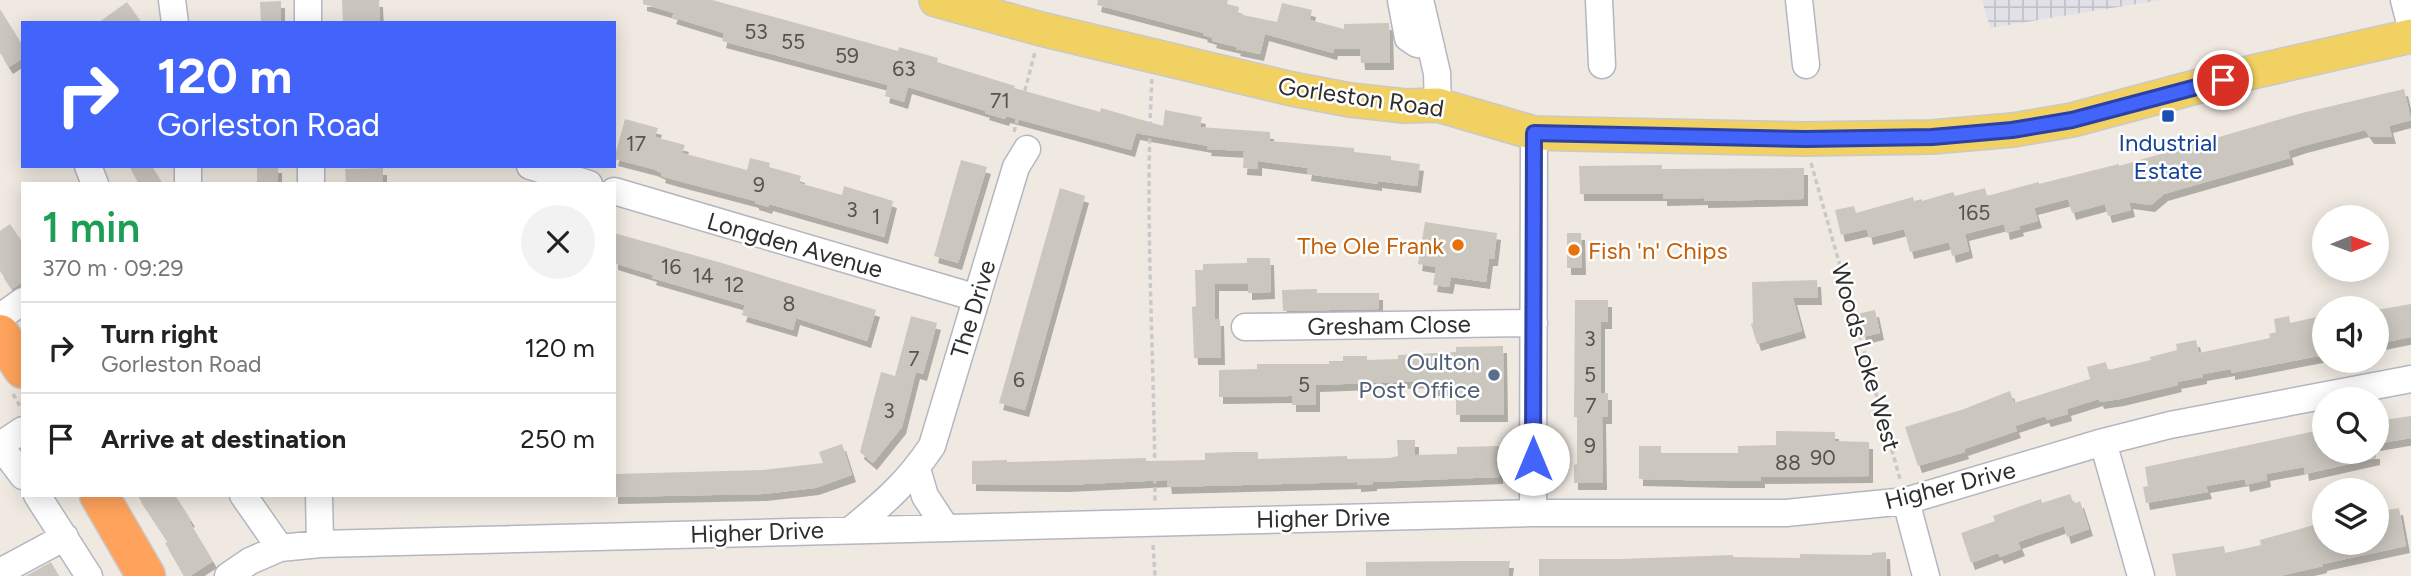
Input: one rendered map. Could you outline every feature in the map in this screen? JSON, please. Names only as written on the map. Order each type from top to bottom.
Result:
[{"type":"highway","points":[[0,334],[21,366]]},
{"type":"highway","points":[[100,497],[146,576]]},
{"type":"main road","name":"Gorleston Road","points":[[936,0],[1156,57],[1350,100],[1405,106],[1438,105],[1534,133],[1805,139],[1932,137],[2036,126],[2072,120],[2248,73],[2411,36]]},
{"type":"street","points":[[172,0],[175,21]]},
{"type":"street","points":[[308,0],[308,21]]},
{"type":"street","points":[[1401,0],[1408,38],[1418,44],[1431,46]]},
{"type":"street","points":[[1420,0],[1437,73],[1438,105]]},
{"type":"street","points":[[1599,0],[1602,65]]},
{"type":"street","points":[[1799,0],[1806,65]]},
{"type":"street","points":[[2404,0],[2411,27]]},
{"type":"street","points":[[1533,513],[1534,133]]},
{"type":"street","name":"The Drive","points":[[852,529],[894,496],[932,446],[1016,167],[1027,149]]},
{"type":"street","points":[[536,168],[577,182]]},
{"type":"street","name":"Longden Avenue","points":[[616,192],[977,298]]},
{"type":"street","points":[[0,317],[21,303]]},
{"type":"street","name":"Gresham Close","points":[[1245,327],[1534,323]]},
{"type":"street","name":"Higher Drive","points":[[228,576],[250,561],[280,548],[320,544],[1533,513],[1787,513],[1906,501],[2103,442],[2170,425],[2411,379]]},
{"type":"street","points":[[21,431],[0,445],[21,473]]},
{"type":"street","points":[[2103,442],[2141,576]]},
{"type":"street","points":[[917,469],[925,496],[946,528]]},
{"type":"street","points":[[38,497],[89,576]]},
{"type":"street","points":[[244,497],[280,548]]},
{"type":"street","points":[[319,497],[320,544]]},
{"type":"street","points":[[1906,501],[1926,576]]},
{"type":"street","points":[[0,572],[65,537]]},
{"type":"path","points":[[1027,149],[1012,138],[1041,29]]},
{"type":"path","points":[[1155,576],[1155,414],[1149,190],[1152,72],[1156,57]]},
{"type":"path","name":"Woods Loke West","points":[[1805,139],[1906,501]]},
{"type":"shaded area","points":[[1982,0],[2161,0],[1990,28]]},
{"type":"building","points":[[342,0],[379,0],[380,21],[343,21]]},
{"type":"building","points":[[643,0],[712,0],[898,51],[899,47],[938,58],[937,62],[1015,86],[1014,88],[1100,112],[1101,108],[1163,126],[1165,110],[1202,117],[1200,127],[1270,132],[1270,141],[1354,148],[1354,152],[1391,156],[1391,160],[1420,164],[1417,186],[1378,181],[1378,184],[1307,174],[1308,168],[1258,161],[1258,169],[1243,168],[1244,151],[1207,149],[1208,146],[1136,133],[1131,150],[1006,116],[1005,119],[908,87],[904,102],[885,96],[888,85],[722,41],[724,33],[672,17],[674,13],[643,4]]},
{"type":"building","points":[[1098,0],[1228,0],[1227,4],[1239,7],[1238,14],[1277,22],[1282,3],[1312,10],[1310,20],[1344,29],[1344,24],[1389,23],[1390,63],[1361,63],[1360,49],[1334,49],[1333,53],[1265,34],[1260,54],[1236,49],[1237,47],[1212,41],[1213,38],[1203,35],[1204,33],[1097,5]]},
{"type":"building","points":[[281,1],[281,21],[261,21],[260,2]]},
{"type":"building","points":[[127,2],[141,21],[101,21]]},
{"type":"building","points":[[0,9],[21,43],[21,59],[9,67],[0,53]]},
{"type":"building","points":[[2404,89],[2411,120],[2389,126],[2392,137],[2370,137],[2365,130],[2303,146],[2288,151],[2290,158],[2164,194],[2151,205],[2129,202],[2131,210],[2108,216],[2105,204],[2072,213],[2068,199],[2034,208],[2038,221],[2006,233],[2004,224],[1965,234],[1969,251],[1952,256],[1949,242],[1910,252],[1904,229],[1869,238],[1867,229],[1841,235],[1835,210],[1854,206],[1856,213],[1913,197],[1914,201],[1922,201],[1953,192],[1955,196],[1985,188],[1987,196],[2039,182],[2119,166],[2302,113]]},
{"type":"building","points":[[625,119],[658,128],[655,137],[685,145],[682,153],[747,170],[750,158],[770,163],[769,167],[801,176],[799,183],[842,195],[844,186],[893,201],[884,237],[661,176],[662,173],[653,169],[616,160]]},
{"type":"building","points":[[961,160],[987,167],[958,263],[934,256]]},
{"type":"building","points":[[1662,165],[1662,169],[1804,168],[1804,199],[1704,201],[1704,198],[1663,199],[1663,194],[1580,194],[1579,166]]},
{"type":"building","points":[[130,168],[153,168],[162,182],[138,182]]},
{"type":"building","points":[[257,168],[278,168],[278,182],[257,182]]},
{"type":"building","points":[[383,168],[383,182],[346,182],[345,169]]},
{"type":"building","points":[[1060,188],[1085,196],[1025,410],[999,403]]},
{"type":"building","name":"The Ole Frank","points":[[1425,222],[1497,233],[1494,259],[1489,259],[1486,282],[1451,277],[1449,287],[1433,285],[1436,267],[1418,264]]},
{"type":"building","points":[[10,224],[21,240],[21,283],[12,289],[0,271],[0,231]]},
{"type":"building","name":"Fish 'n' Chips","points":[[1567,233],[1581,233],[1582,268],[1567,268]]},
{"type":"building","points":[[616,234],[876,310],[867,341],[796,318],[793,330],[742,315],[745,305],[652,278],[653,275],[616,264]]},
{"type":"building","points":[[1247,258],[1270,258],[1271,292],[1248,293],[1248,284],[1215,284],[1215,319],[1220,319],[1221,358],[1194,358],[1192,307],[1196,306],[1195,270],[1203,270],[1203,264],[1247,263]]},
{"type":"building","points":[[1817,280],[1818,298],[1793,298],[1802,331],[1757,344],[1751,324],[1752,282]]},
{"type":"building","points":[[1317,289],[1317,293],[1379,293],[1379,309],[1283,311],[1282,290]]},
{"type":"building","points":[[1575,300],[1608,300],[1608,322],[1601,322],[1601,393],[1608,393],[1608,417],[1602,417],[1603,483],[1574,483],[1574,465],[1577,464],[1577,417],[1574,417]]},
{"type":"building","points":[[2411,304],[2411,337],[2389,341],[2389,308]]},
{"type":"building","points":[[1875,310],[1880,333],[1863,337],[1857,314]]},
{"type":"building","points":[[911,316],[937,323],[923,374],[916,372],[902,427],[873,463],[860,452],[881,372],[895,376]]},
{"type":"building","points":[[2289,316],[2290,323],[2312,318],[2312,357],[2231,373],[2231,369],[2203,374],[2203,377],[2177,382],[2178,385],[2120,399],[2100,402],[2099,399],[2067,409],[2068,414],[2047,420],[2045,416],[2015,426],[2017,431],[1964,449],[1965,452],[1918,466],[1905,427],[1964,409],[2010,391],[2014,403],[2090,379],[2087,367],[2106,362],[2108,370],[2151,360],[2150,357],[2177,350],[2176,344],[2196,340],[2199,353],[2270,338],[2269,334],[2276,332],[2274,319]]},
{"type":"building","points":[[1503,346],[1504,415],[1456,415],[1456,389],[1426,389],[1426,381],[1316,385],[1316,405],[1292,405],[1292,396],[1219,397],[1219,370],[1257,369],[1257,364],[1329,364],[1329,361],[1343,361],[1343,356],[1367,356],[1367,360],[1398,359],[1398,355],[1456,352],[1456,347]]},
{"type":"building","points":[[2411,416],[2411,438],[2389,442],[2389,419]]},
{"type":"building","points":[[1776,431],[1835,432],[1835,441],[1869,442],[1869,476],[1761,477],[1761,481],[1639,479],[1639,446],[1661,446],[1661,453],[1738,453],[1738,446],[1776,445]]},
{"type":"building","points":[[2312,432],[2312,464],[2349,464],[2305,474],[2304,467],[2266,474],[2267,480],[2246,485],[2245,479],[2206,486],[2208,492],[2146,503],[2143,487],[2148,486],[2145,467]]},
{"type":"building","points":[[1397,440],[1415,440],[1415,455],[1457,454],[1457,447],[1500,446],[1499,477],[1357,485],[1357,482],[1168,487],[1167,480],[1065,485],[972,484],[972,461],[1146,458],[1146,461],[1205,460],[1205,453],[1235,452],[1258,452],[1258,459],[1347,456],[1347,459],[1390,458],[1398,456]]},
{"type":"building","points":[[842,444],[852,475],[815,488],[763,494],[616,497],[616,474],[763,470],[823,463],[819,452]]},
{"type":"building","points":[[2070,494],[2074,504],[2080,501],[2089,529],[2067,537],[2064,526],[2018,542],[2021,549],[2000,557],[1998,553],[1971,563],[1961,533],[1995,521],[1993,516],[2018,507],[2041,499],[2042,503]]},
{"type":"building","points":[[138,497],[176,497],[213,561],[190,576],[184,576],[165,543],[168,542]]},
{"type":"building","points":[[2399,508],[2406,546],[2389,550],[2389,510]]},
{"type":"building","points":[[2312,526],[2312,555],[2364,555],[2280,576],[2176,576],[2172,554],[2224,546],[2225,553],[2261,545],[2260,540]]},
{"type":"building","points":[[1886,552],[1887,576],[1539,576],[1539,559],[1733,555],[1800,558],[1800,554],[1872,555]]},
{"type":"building","points":[[1510,561],[1508,576],[1366,576],[1366,562]]},
{"type":"building","points":[[51,562],[59,576],[26,576]]},
{"type":"place","name":"Industrial Estate","points":[[2168,116]]},
{"type":"place","name":"The Ole Frank","points":[[1458,245]]},
{"type":"place","name":"Fish 'n' Chips","points":[[1574,250]]},
{"type":"place","name":"Oulton Post Office","points":[[1494,375]]},
{"type":"route","points":[[1533,459],[1534,133],[1805,139],[1932,137],[2012,130],[2072,120],[2223,80]]}]
